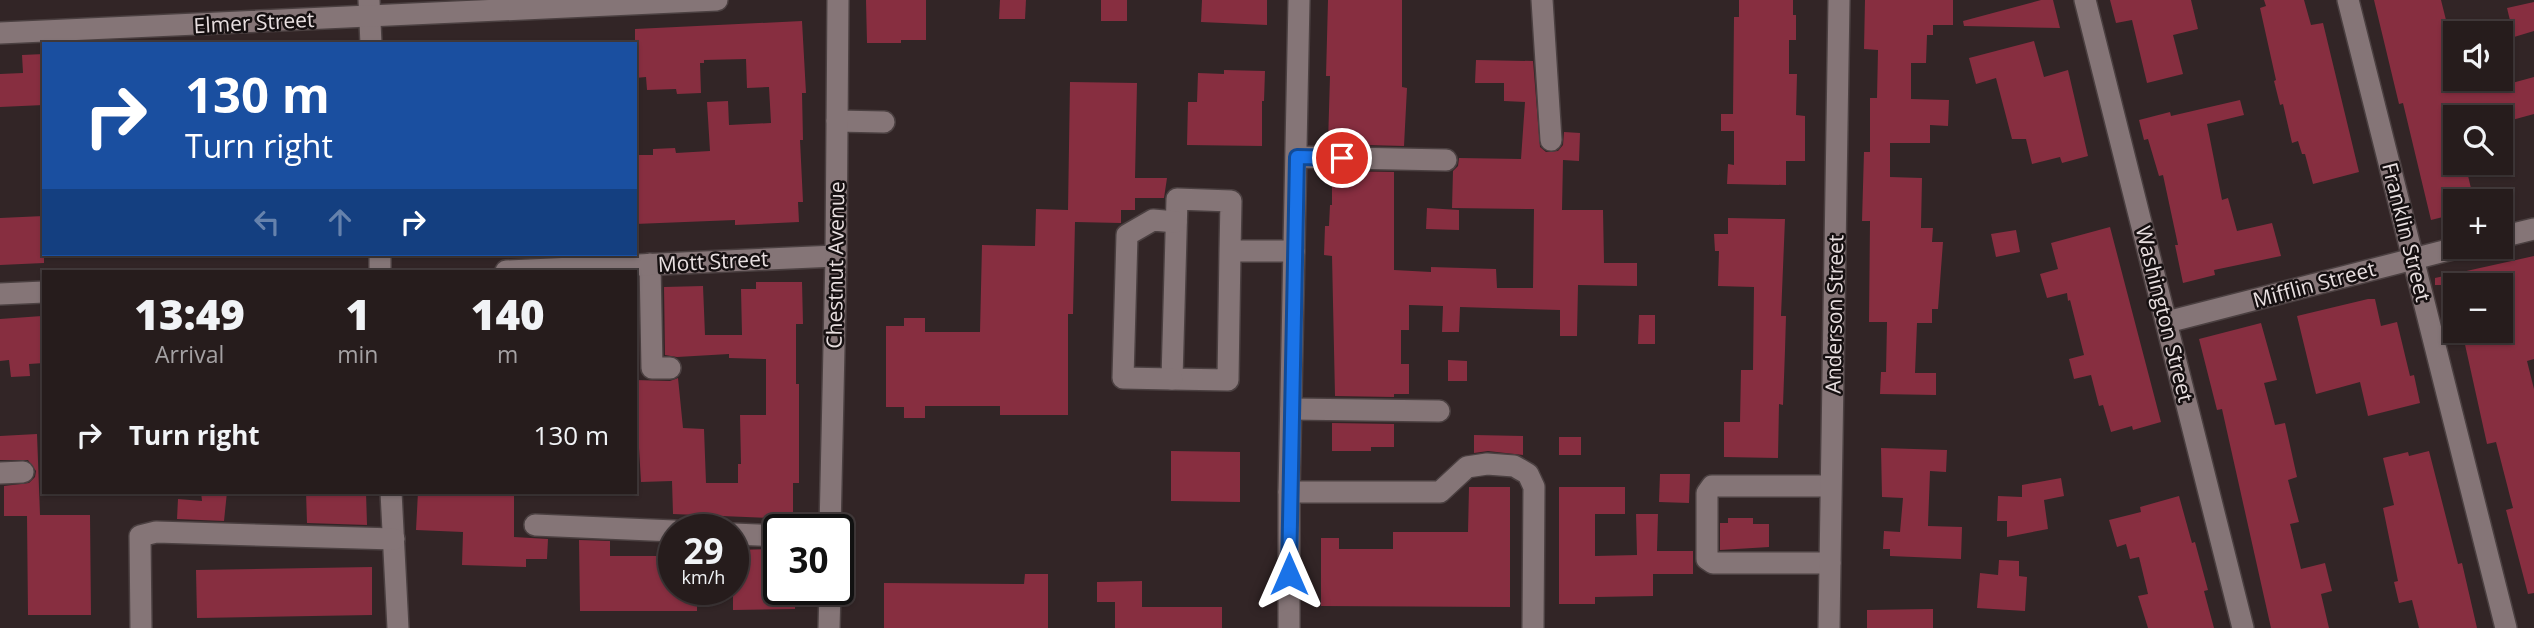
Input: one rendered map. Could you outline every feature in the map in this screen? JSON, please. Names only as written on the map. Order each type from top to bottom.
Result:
[{"type":"street","name":"Elmer Street","points":[[0,33],[370,8],[717,0]]},
{"type":"street","name":"Chestnut Avenue","points":[[830,514],[838,0]]},
{"type":"street","points":[[1289,628],[1289,492],[1299,0]]},
{"type":"street","points":[[1542,0],[1551,141]]},
{"type":"street","name":"Anderson Street","points":[[1829,628],[1839,0]]},
{"type":"street","name":"Washington Street","points":[[2085,0],[2243,628]]},
{"type":"street","name":"Franklin Street","points":[[2348,0],[2506,628]]},
{"type":"street","points":[[370,8],[371,42]]},
{"type":"street","points":[[837,121],[884,122]]},
{"type":"street","points":[[1297,157],[1446,160]]},
{"type":"street","points":[[1172,379],[1177,200],[1231,201],[1228,380],[1172,379],[1123,378],[1127,235],[1153,220],[1176,222]]},
{"type":"street","points":[[2513,234],[2534,229]]},
{"type":"street","points":[[1230,251],[1294,251]]},
{"type":"street","name":"Mifflin Street","points":[[2167,322],[2443,251]]},
{"type":"street","name":"Mott Street","points":[[527,270],[836,256]]},
{"type":"street","points":[[650,264],[652,368],[670,368]]},
{"type":"street","points":[[0,294],[42,292]]},
{"type":"street","points":[[1291,409],[1439,411]]},
{"type":"street","points":[[1289,492],[1440,492],[1467,467],[1487,464],[1514,466],[1528,474],[1534,487],[1533,628]]},
{"type":"street","points":[[0,473],[23,472]]},
{"type":"street","points":[[1830,486],[1712,486],[1707,493],[1707,559],[1713,563],[1830,563]]},
{"type":"street","points":[[391,494],[398,628]]},
{"type":"street","points":[[535,525],[658,530]]},
{"type":"street","points":[[141,628],[140,536],[156,532],[394,539]]},
{"type":"street","points":[[829,628],[830,605]]},
{"type":"building","points":[[866,0],[926,0],[926,40],[867,43]]},
{"type":"building","points":[[1000,0],[1026,0],[1025,19],[999,19]]},
{"type":"building","points":[[1101,0],[1127,0],[1127,21],[1101,21]]},
{"type":"building","points":[[1202,0],[1267,0],[1267,25],[1201,22]]},
{"type":"building","points":[[1328,0],[1402,0],[1402,87],[1407,88],[1404,146],[1328,144]]},
{"type":"building","points":[[1739,0],[1793,0],[1796,40],[1789,40],[1789,74],[1797,74],[1796,115],[1805,116],[1805,161],[1786,161],[1786,185],[1727,184],[1728,164],[1734,165],[1734,131],[1721,131],[1721,114],[1733,114],[1734,17],[1739,17]]},
{"type":"building","points":[[1865,0],[1953,0],[1953,25],[1933,25],[1933,35],[1927,35],[1926,63],[1911,63],[1911,99],[1949,100],[1948,126],[1930,125],[1930,143],[1890,143],[1890,177],[1922,178],[1921,228],[1933,228],[1932,242],[1943,242],[1938,309],[1932,309],[1932,323],[1917,323],[1915,373],[1936,373],[1936,395],[1880,394],[1881,372],[1886,372],[1887,322],[1869,322],[1870,221],[1862,221],[1864,152],[1870,152],[1870,98],[1877,98],[1878,50],[1864,49]]},
{"type":"building","points":[[2041,0],[2053,0],[2060,28],[1964,26],[1963,21]]},
{"type":"building","points":[[2110,0],[2191,0],[2198,29],[2173,35],[2183,74],[2147,83],[2132,20],[2116,23]]},
{"type":"building","points":[[2264,0],[2304,0],[2311,25],[2323,23],[2359,172],[2313,184],[2305,154],[2302,154],[2298,141],[2292,143],[2283,104],[2280,105],[2260,8],[2266,6]]},
{"type":"building","points":[[2374,0],[2441,0],[2446,21],[2443,21],[2443,91],[2513,91],[2513,83],[2534,77],[2534,114],[2513,120],[2513,105],[2443,105],[2443,175],[2468,175],[2471,189],[2443,189],[2443,217],[2431,220],[2403,103],[2399,104]]},
{"type":"building","points":[[2534,2],[2534,31],[2514,37],[2513,21],[2510,21],[2507,8]]},
{"type":"building","points":[[802,21],[806,93],[802,93],[803,140],[800,140],[803,202],[798,202],[799,222],[735,225],[735,220],[637,224],[637,155],[653,155],[653,149],[675,148],[676,153],[710,151],[707,102],[728,101],[729,125],[771,123],[769,87],[747,88],[746,59],[704,60],[704,63],[700,63],[701,93],[677,94],[676,89],[647,90],[646,77],[637,78],[635,29]]},
{"type":"building","points":[[2034,41],[2044,77],[2068,70],[2088,156],[2062,163],[2060,157],[2032,164],[2026,139],[2012,139],[1996,78],[1976,84],[1969,58]]},
{"type":"building","points":[[42,54],[42,105],[0,107],[0,74],[23,73],[22,55]]},
{"type":"building","points":[[1476,60],[1533,61],[1540,147],[1546,152],[1558,151],[1563,145],[1564,132],[1580,133],[1579,161],[1563,160],[1562,210],[1603,210],[1604,263],[1637,263],[1637,286],[1578,285],[1577,336],[1560,336],[1560,310],[1460,307],[1459,332],[1442,332],[1443,306],[1409,305],[1409,330],[1401,330],[1401,364],[1409,364],[1409,394],[1394,394],[1394,397],[1335,396],[1332,256],[1324,255],[1325,226],[1329,226],[1332,205],[1332,171],[1394,172],[1394,270],[1431,272],[1431,267],[1496,269],[1497,288],[1533,288],[1534,209],[1452,208],[1453,171],[1458,166],[1459,158],[1521,159],[1525,102],[1504,101],[1504,83],[1475,83]]},
{"type":"building","points":[[1224,70],[1265,71],[1262,146],[1187,145],[1188,102],[1197,102],[1198,73],[1224,74]]},
{"type":"building","points":[[1070,82],[1137,83],[1135,178],[1167,178],[1164,198],[1135,198],[1135,210],[1121,210],[1121,223],[1075,222],[1073,314],[1068,314],[1068,415],[1000,415],[1000,406],[925,406],[925,418],[904,418],[904,407],[886,407],[886,326],[904,326],[904,318],[925,318],[925,332],[980,332],[982,245],[1035,246],[1036,209],[1068,210]]},
{"type":"building","points":[[2240,100],[2244,115],[2207,124],[2222,200],[2228,198],[2237,231],[2272,223],[2281,256],[2214,270],[2215,275],[2183,283],[2163,175],[2159,176],[2139,120],[2170,112],[2171,116]]},
{"type":"building","points":[[1427,208],[1459,210],[1459,230],[1426,229]]},
{"type":"building","points":[[42,216],[44,263],[0,265],[0,218]]},
{"type":"building","points":[[1728,218],[1785,219],[1781,316],[1786,316],[1778,458],[1724,457],[1724,422],[1740,422],[1741,370],[1753,370],[1754,287],[1718,286],[1719,251],[1715,251],[1714,234],[1728,234]]},
{"type":"building","points":[[2110,227],[2161,422],[2133,430],[2132,426],[2111,432],[2103,405],[2099,406],[2091,375],[2074,379],[2069,359],[2084,355],[2067,293],[2047,298],[2040,274],[2058,269],[2051,243]]},
{"type":"building","points":[[2016,230],[2020,252],[1996,257],[1991,234]]},
{"type":"building","points":[[2534,256],[2534,359],[2527,361],[2534,389],[2534,593],[2528,594],[2506,510],[2513,508],[2496,442],[2487,444],[2465,343],[2513,343],[2513,273],[2458,273]]},
{"type":"building","points":[[2443,276],[2443,285],[2435,285],[2435,278]]},
{"type":"building","points":[[756,282],[802,282],[803,324],[796,324],[799,483],[793,483],[793,514],[763,514],[763,518],[749,517],[749,514],[673,514],[672,481],[641,482],[637,380],[670,381],[678,378],[683,428],[704,429],[706,483],[738,483],[738,464],[741,464],[740,415],[766,415],[766,359],[729,358],[729,354],[677,357],[665,355],[664,287],[703,286],[705,335],[742,335],[741,289],[756,289]]},
{"type":"building","points":[[2375,299],[2381,326],[2397,322],[2410,376],[2414,375],[2420,403],[2368,416],[2360,382],[2316,394],[2297,316]]},
{"type":"building","points":[[1639,315],[1655,315],[1655,344],[1638,344]]},
{"type":"building","points":[[42,316],[42,363],[29,364],[30,376],[11,377],[9,360],[0,361],[0,319]]},
{"type":"building","points":[[2261,323],[2277,380],[2264,383],[2275,425],[2285,423],[2297,477],[2288,480],[2299,522],[2290,524],[2301,569],[2325,563],[2332,591],[2321,594],[2329,628],[2271,628],[2222,409],[2217,410],[2199,339]]},
{"type":"building","points":[[1448,360],[1467,361],[1467,381],[1448,381]]},
{"type":"building","points":[[1332,423],[1394,424],[1394,447],[1371,447],[1371,451],[1332,451]]},
{"type":"building","points":[[37,434],[40,515],[90,515],[91,615],[28,615],[27,516],[4,516],[4,486],[29,483],[35,477],[36,471],[28,460],[0,460],[0,436]]},
{"type":"building","points":[[1474,435],[1523,436],[1523,455],[1488,451],[1474,453]]},
{"type":"building","points":[[1559,437],[1581,437],[1581,455],[1559,455]]},
{"type":"building","points":[[1881,448],[1947,450],[1946,472],[1930,471],[1928,526],[1962,527],[1961,559],[1890,556],[1890,549],[1883,549],[1884,531],[1900,532],[1903,498],[1882,497]]},
{"type":"building","points":[[1171,451],[1240,452],[1240,502],[1171,501]]},
{"type":"building","points":[[2429,451],[2458,564],[2462,563],[2477,628],[2419,628],[2412,600],[2399,603],[2394,582],[2398,581],[2383,508],[2394,505],[2383,458],[2408,452],[2409,456]]},
{"type":"building","points":[[1660,474],[1690,474],[1689,503],[1659,502]]},
{"type":"building","points":[[2061,478],[2064,496],[2044,500],[2048,529],[2007,537],[2007,521],[1997,521],[1998,496],[2022,497],[2022,485]]},
{"type":"building","points":[[1469,487],[1510,487],[1510,607],[1321,606],[1321,538],[1339,538],[1339,549],[1393,549],[1393,532],[1468,532]]},
{"type":"building","points":[[1559,487],[1625,487],[1625,514],[1595,514],[1595,556],[1637,555],[1636,514],[1658,514],[1657,551],[1693,551],[1693,574],[1653,574],[1653,596],[1595,597],[1595,604],[1559,604]]},
{"type":"building","points":[[201,494],[227,494],[224,521],[177,519],[178,499],[202,501]]},
{"type":"building","points":[[306,494],[366,494],[367,525],[307,523]]},
{"type":"building","points":[[418,494],[514,494],[514,537],[548,539],[547,559],[526,559],[526,567],[462,565],[463,532],[416,530]]},
{"type":"building","points":[[2179,496],[2208,590],[2204,591],[2214,628],[2148,628],[2138,596],[2148,594],[2139,557],[2130,559],[2126,544],[2117,547],[2109,520],[2141,512],[2140,507]]},
{"type":"building","points":[[1728,518],[1753,518],[1753,524],[1769,524],[1769,547],[1720,550],[1720,523],[1728,523]]},
{"type":"building","points":[[579,540],[610,541],[610,556],[658,556],[658,605],[697,605],[697,611],[580,611]]},
{"type":"building","points":[[763,549],[763,605],[795,605],[795,609],[733,610],[733,605],[749,605],[749,550]]},
{"type":"building","points":[[1999,560],[2019,561],[2019,576],[2027,577],[2025,611],[1977,608],[1980,573],[1998,575]]},
{"type":"building","points":[[372,567],[372,615],[197,618],[196,570]]},
{"type":"building","points":[[1025,574],[1048,574],[1048,628],[884,628],[884,583],[1024,584]]},
{"type":"building","points":[[1142,581],[1142,607],[1222,607],[1222,628],[1115,628],[1115,602],[1097,602],[1097,582]]},
{"type":"building","points":[[1933,609],[1933,628],[1867,628],[1867,610]]},
{"type":"route","points":[[1289,574],[1297,157],[1342,158]]}]
